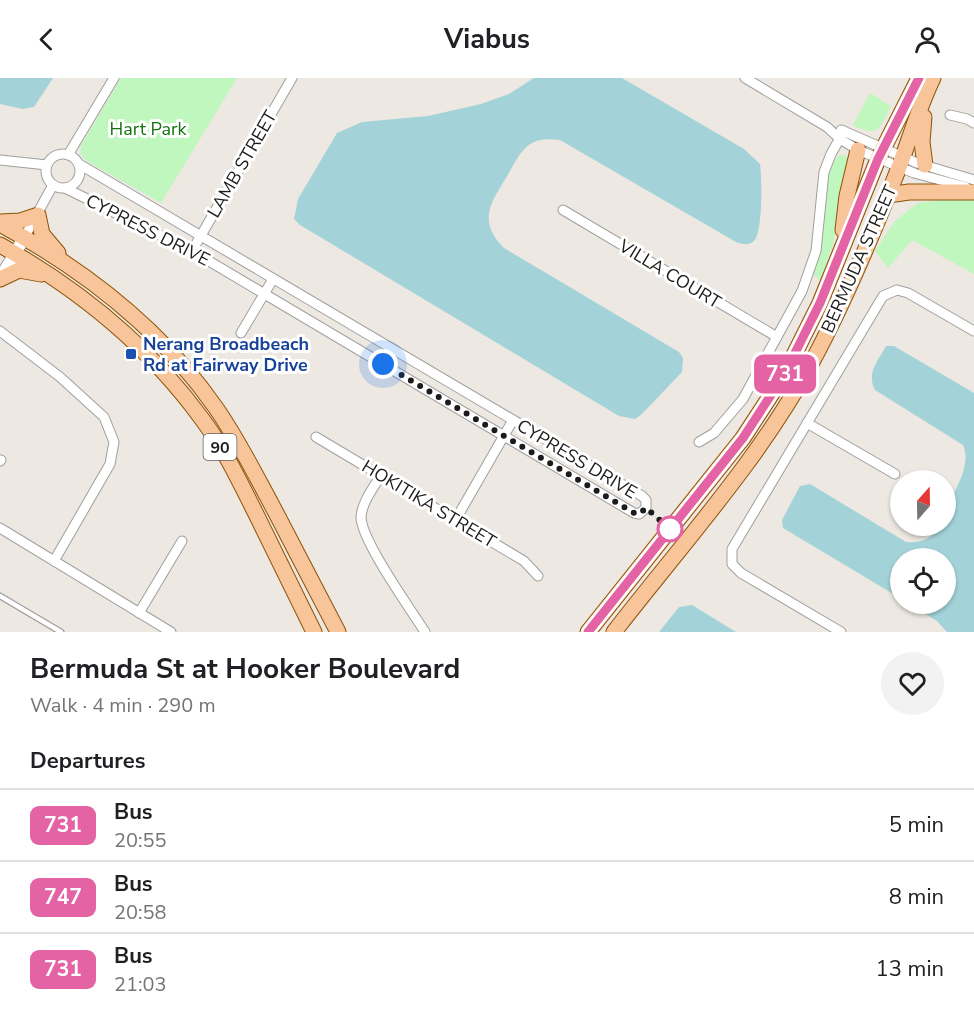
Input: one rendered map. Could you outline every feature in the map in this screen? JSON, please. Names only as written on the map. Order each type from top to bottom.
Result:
[{"type":"main road","name":"BERMUDA STREET","points":[[588,632],[758,416],[802,340],[820,303],[880,153],[926,82]]},
{"type":"main road","name":"BERMUDA STREET","points":[[614,632],[745,466],[792,397],[828,332],[859,266],[901,162],[926,82]]},
{"type":"main road","points":[[925,165],[922,137],[926,82]]},
{"type":"main road","points":[[842,248],[844,213],[858,150]]},
{"type":"main road","points":[[888,195],[899,192],[974,190]]},
{"type":"main road","points":[[0,223],[20,221],[38,215],[42,234],[64,263]]},
{"type":"main road","name":"90","points":[[0,223],[107,293],[173,354],[216,408],[245,454],[338,632]]},
{"type":"main road","name":"90","points":[[0,245],[58,280],[98,309],[162,369],[203,420],[229,462],[314,632]]},
{"type":"main road","points":[[0,279],[15,271],[25,270],[58,280]]},
{"type":"main road","points":[[327,612],[330,632]]},
{"type":"street","points":[[68,155],[114,78]]},
{"type":"street","name":"LAMB STREET","points":[[192,251],[292,78]]},
{"type":"street","points":[[745,78],[842,135],[931,178],[974,190]]},
{"type":"street","points":[[950,116],[967,119],[974,123]]},
{"type":"street","points":[[842,135],[858,150],[880,153]]},
{"type":"street","points":[[699,442],[714,433],[743,399],[802,291],[816,250],[824,172],[842,135]]},
{"type":"street","points":[[57,155],[68,155],[79,164],[78,180],[65,188],[53,185],[47,176],[47,165],[57,155]]},
{"type":"street","points":[[0,160],[47,165]]},
{"type":"street","points":[[901,162],[925,165],[974,180]]},
{"type":"street","name":"CYPRESS DRIVE","points":[[65,188],[192,251],[634,513],[639,514],[646,508],[646,500],[642,496],[79,164]]},
{"type":"street","points":[[0,279],[53,185]]},
{"type":"street","name":"VILLA COURT","points":[[563,210],[777,337]]},
{"type":"street","points":[[241,333],[273,279]]},
{"type":"street","points":[[841,632],[741,573],[732,564],[732,549],[880,300],[887,293],[897,290],[908,292],[974,331]]},
{"type":"street","points":[[0,331],[60,377],[104,417],[114,442],[110,465],[54,561]]},
{"type":"street","points":[[456,519],[513,420]]},
{"type":"street","points":[[807,423],[890,471]]},
{"type":"street","name":"HOKITIKA STREET","points":[[316,437],[524,561],[538,576]]},
{"type":"street","points":[[381,475],[363,508],[362,523],[365,534],[425,632]]},
{"type":"street","points":[[0,528],[171,632]]},
{"type":"street","points":[[139,613],[182,541]]},
{"type":"lane","points":[[0,596],[61,632]]},
{"type":"green space","name":"Hart Park","points":[[121,78],[237,78],[161,203],[85,160],[80,153],[82,144]]},
{"type":"green space","points":[[870,93],[891,106],[881,125],[874,131],[853,125]]},
{"type":"green space","points":[[839,155],[845,155],[849,159],[833,245],[820,280],[814,275],[829,172]]},
{"type":"green space","points":[[974,197],[974,274],[912,240],[888,268],[875,251],[895,221],[918,203]]},
{"type":"water","points":[[0,78],[53,78],[34,107],[22,109],[0,104]]},
{"type":"water","points":[[534,78],[622,78],[744,149],[760,164],[759,227],[754,241],[747,244],[736,242],[560,140],[539,140],[532,143],[516,160],[497,193],[489,219],[495,238],[504,248],[679,352],[683,358],[682,372],[635,419],[619,416],[300,225],[294,219],[298,199],[337,133],[362,122],[428,116],[481,104],[509,94]]},
{"type":"water","points":[[886,346],[894,346],[974,393],[974,632],[947,632],[937,621],[926,614],[956,614],[956,548],[890,548],[890,592],[783,528],[782,520],[800,486],[810,484],[890,532],[890,536],[896,536],[906,542],[917,542],[931,536],[956,536],[956,488],[965,465],[963,445],[875,390],[872,373]]},
{"type":"water","points":[[692,605],[736,632],[659,632],[679,607]]},
{"type":"bus line","name":"731","points":[[588,632],[743,438],[784,375],[820,303],[878,159],[919,78]]},
{"type":"place","name":"Nerang Broadbeach Rd at Fairway Drive","points":[[131,354]]},
{"type":"route","points":[[383,364],[634,513],[644,512],[646,508],[670,529]]}]
